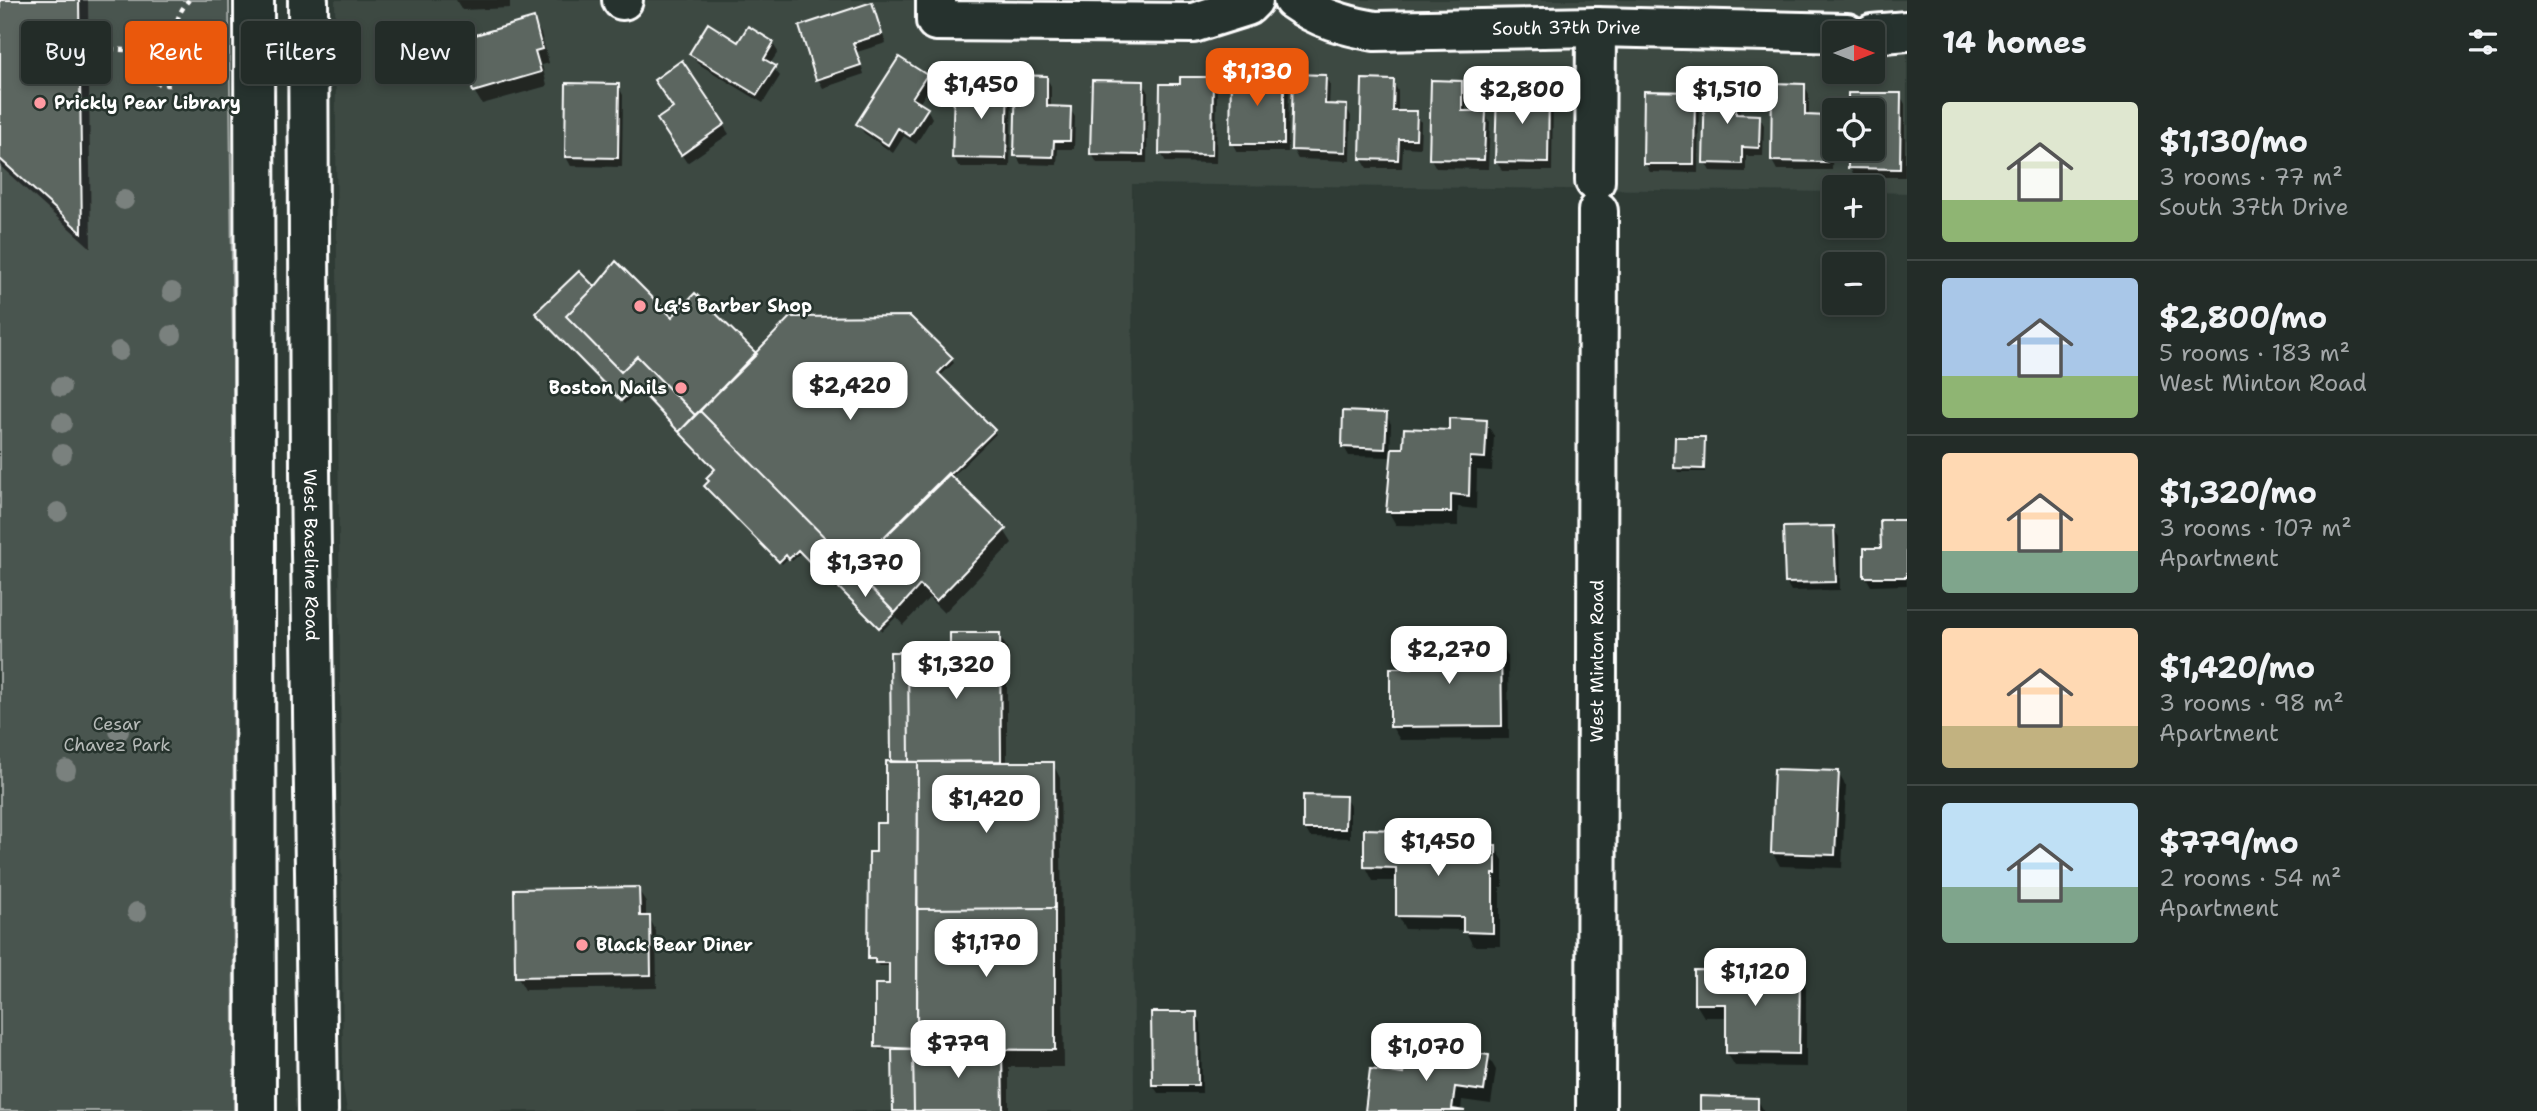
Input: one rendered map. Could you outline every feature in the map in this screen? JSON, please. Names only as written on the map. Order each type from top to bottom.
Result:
[{"type":"main road","points":[[254,0],[256,1111]]},
{"type":"main road","name":"West Baseline Road","points":[[309,0],[310,471],[318,1111]]},
{"type":"main road","points":[[936,11],[1193,23],[1248,6],[1253,0]]},
{"type":"main road","name":"South 37th Drive","points":[[1293,0],[1343,26],[1375,31],[1596,27],[1822,32]]},
{"type":"main road","name":"West Minton Road","points":[[1596,27],[1596,1111]]},
{"type":"main road","points":[[1885,33],[1907,31]]},
{"type":"main road","points":[[255,170],[309,170]]},
{"type":"path","points":[[111,49],[125,50],[139,72],[159,85],[170,85],[174,27],[180,10],[189,0]]},
{"type":"shaded area","points":[[335,0],[1907,0],[1907,193],[1885,192],[1885,175],[1822,175],[1822,192],[1132,184],[1134,1111],[347,1111],[343,1087],[336,84],[361,84],[361,21],[335,21]]},
{"type":"green space","name":"Cesar Chavez Park","points":[[0,0],[229,0],[233,357],[234,1111],[0,1111]]},
{"type":"building","name":"Prickly Pear Library","points":[[0,0],[79,0],[79,21],[21,21],[21,84],[80,84],[82,233],[0,159]]},
{"type":"building","points":[[872,2],[882,34],[853,43],[861,65],[816,80],[799,26]]},
{"type":"building","points":[[534,18],[542,49],[535,51],[541,72],[473,92],[471,84],[475,84],[475,35]]},
{"type":"building","points":[[708,23],[738,42],[748,26],[774,42],[764,59],[776,66],[757,95],[689,54]]},
{"type":"building","points":[[899,57],[927,75],[912,98],[928,108],[910,136],[898,128],[888,145],[856,124]]},
{"type":"building","points":[[682,60],[725,124],[681,155],[657,119],[673,108],[654,80]]},
{"type":"building","points":[[1231,71],[1284,71],[1284,144],[1230,144]]},
{"type":"building","points":[[1293,74],[1326,75],[1325,104],[1347,105],[1346,152],[1291,150]]},
{"type":"building","points":[[1016,75],[1047,76],[1047,106],[1071,107],[1070,141],[1054,141],[1053,157],[1014,156]]},
{"type":"building","points":[[1180,77],[1213,77],[1212,155],[1159,154],[1160,84],[1180,84]]},
{"type":"building","points":[[1362,79],[1394,80],[1393,111],[1417,111],[1416,139],[1399,139],[1398,160],[1360,159]]},
{"type":"building","points":[[1092,80],[1144,81],[1143,155],[1090,154]]},
{"type":"building","points":[[1431,80],[1462,81],[1462,111],[1486,111],[1484,160],[1429,159]]},
{"type":"building","points":[[974,81],[1008,82],[1006,159],[952,158],[954,89],[974,89]]},
{"type":"building","points":[[566,83],[619,84],[618,158],[565,157]]},
{"type":"building","points":[[1705,83],[1737,84],[1736,114],[1760,115],[1759,148],[1742,147],[1742,164],[1703,163]]},
{"type":"building","points":[[1772,83],[1805,84],[1805,115],[1822,116],[1822,161],[1827,162],[1771,161]]},
{"type":"building","points":[[1497,89],[1549,90],[1548,163],[1495,162]]},
{"type":"building","points":[[1644,91],[1695,92],[1694,164],[1643,164]]},
{"type":"building","points":[[1848,93],[1901,93],[1900,169],[1848,168],[1848,161],[1885,161],[1885,98],[1848,98]]},
{"type":"building","points":[[616,261],[672,317],[695,293],[757,354],[695,415],[637,356],[621,372],[566,316]]},
{"type":"building","points":[[579,271],[595,287],[566,316],[621,372],[637,356],[695,415],[679,432],[636,386],[621,401],[535,313]]},
{"type":"building","points":[[910,316],[953,358],[938,373],[995,430],[854,567],[700,411],[790,317]]},
{"type":"building","points":[[700,411],[854,567],[834,587],[798,550],[789,559],[786,555],[779,562],[704,486],[709,481],[706,478],[715,469],[679,432]]},
{"type":"building","points":[[1343,411],[1387,413],[1385,449],[1342,447]]},
{"type":"building","points":[[1449,418],[1487,420],[1485,458],[1470,457],[1469,496],[1451,494],[1451,512],[1386,512],[1392,448],[1403,448],[1404,428],[1449,430]]},
{"type":"building","points":[[1675,437],[1705,437],[1704,469],[1674,468]]},
{"type":"building","points":[[948,473],[1006,529],[936,601],[920,585],[895,613],[852,569]]},
{"type":"building","points":[[1880,520],[1907,520],[1907,577],[1864,577],[1864,548],[1881,548]]},
{"type":"building","points":[[1834,526],[1836,582],[1785,583],[1783,527]]},
{"type":"building","points":[[852,569],[895,613],[879,628],[836,585]]},
{"type":"building","points":[[950,633],[1000,633],[1001,761],[909,762],[908,652],[950,651]]},
{"type":"building","points":[[1501,640],[1502,726],[1390,727],[1390,668],[1412,668],[1412,641]]},
{"type":"building","points":[[890,652],[908,652],[909,762],[891,762]]},
{"type":"building","points":[[886,761],[918,762],[917,1049],[875,1047],[875,984],[889,984],[889,963],[875,963],[875,959],[868,959],[869,852],[876,852],[876,823],[886,823]]},
{"type":"building","points":[[918,762],[1054,762],[1055,908],[917,909]]},
{"type":"building","points":[[1774,769],[1839,771],[1835,855],[1771,853]]},
{"type":"building","points":[[1303,795],[1346,796],[1345,829],[1303,829]]},
{"type":"building","points":[[1364,829],[1396,830],[1395,844],[1496,845],[1493,933],[1463,932],[1463,917],[1396,916],[1396,868],[1364,867]]},
{"type":"building","name":"Black Bear Diner","points":[[639,887],[640,916],[650,916],[651,975],[515,977],[514,889]]},
{"type":"building","points":[[1055,908],[1055,1050],[917,1049],[917,909]]},
{"type":"building","points":[[1694,970],[1800,971],[1799,1054],[1726,1053],[1726,1004],[1694,1004]]},
{"type":"building","points":[[1151,1012],[1197,1012],[1198,1085],[1152,1085]]},
{"type":"building","points":[[892,1049],[913,1049],[914,1111],[893,1111]]},
{"type":"building","points":[[913,1049],[1002,1050],[1003,1111],[914,1111]]},
{"type":"building","points":[[1453,1050],[1489,1055],[1484,1091],[1455,1087],[1452,1109],[1465,1111],[1365,1111],[1370,1069],[1403,1074],[1406,1054],[1451,1060]]},
{"type":"building","points":[[1700,1096],[1758,1098],[1758,1111],[1700,1111]]},
{"type":"place","name":"Prickly Pear Library","points":[[40,103]]},
{"type":"place","name":"LG's Barber Shop","points":[[640,306]]},
{"type":"place","name":"Boston Nails","points":[[681,388]]},
{"type":"place","name":"Black Bear Diner","points":[[582,945]]}]
